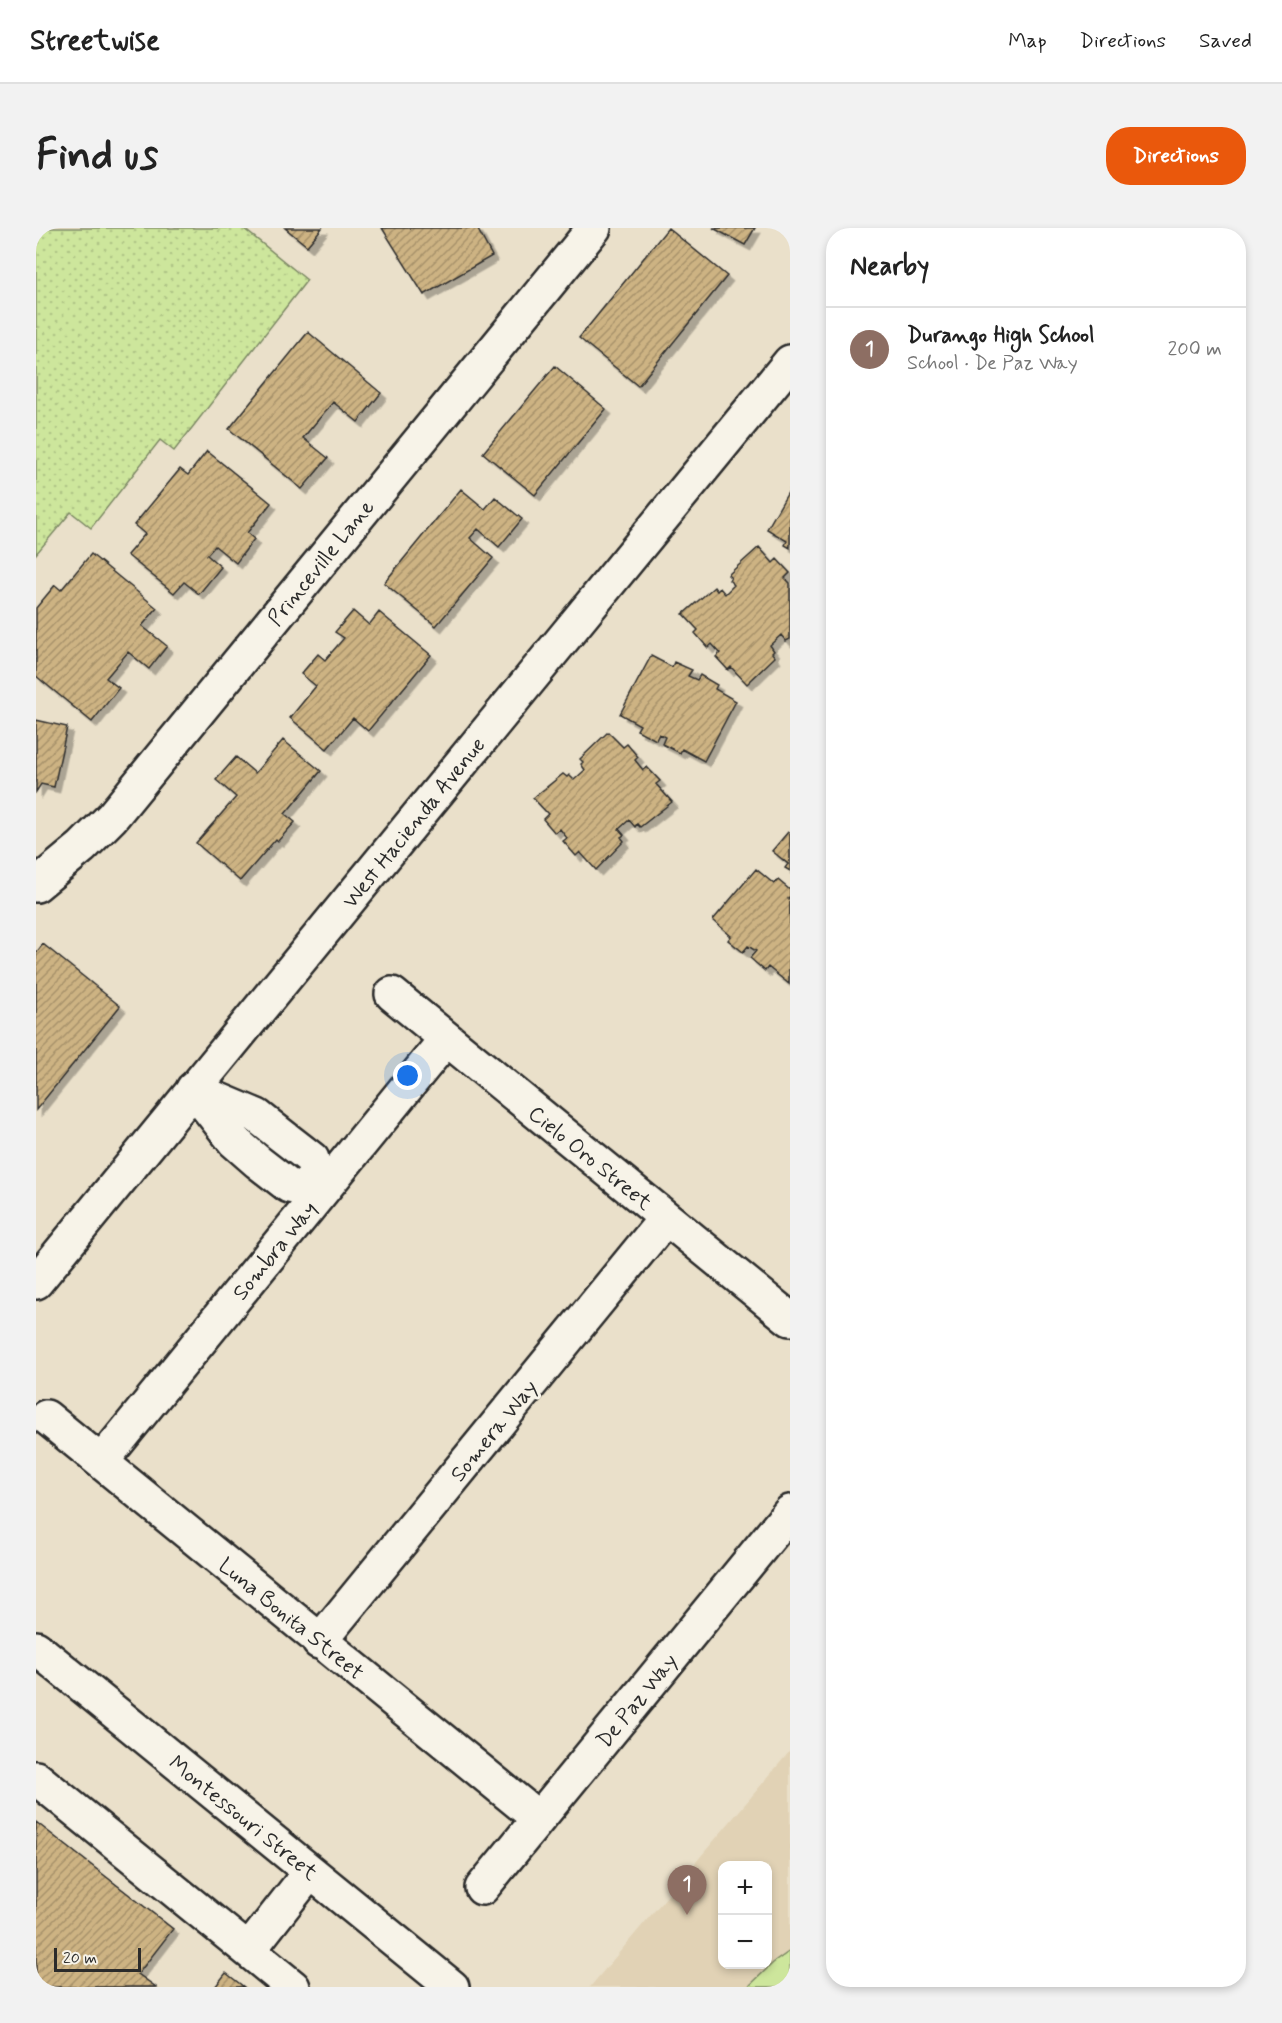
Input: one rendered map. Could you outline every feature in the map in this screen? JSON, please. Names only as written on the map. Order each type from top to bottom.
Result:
[{"type":"street","name":"Princeville Lane","points":[[36,885],[76,853],[112,817],[594,228]]},
{"type":"street","name":"West Hacienda Avenue","points":[[36,1282],[790,362]]},
{"type":"street","name":"Cielo Oro Street","points":[[392,994],[790,1319]]},
{"type":"street","name":"Sombra Way","points":[[102,1461],[446,1039]]},
{"type":"street","points":[[194,1089],[257,1116],[312,1159],[321,1192],[289,1186],[258,1162],[234,1142],[194,1089]]},
{"type":"street","points":[[258,1162],[281,1135]]},
{"type":"street","name":"Somera Way","points":[[319,1642],[666,1218]]},
{"type":"street","name":"Luna Bonita Street","points":[[46,1417],[319,1642],[538,1818]]},
{"type":"street","name":"De Paz Way","points":[[482,1888],[790,1512]]},
{"type":"street","name":"Montessouri Street","points":[[36,1648],[452,1987]]},
{"type":"street","points":[[36,1778],[293,1987]]},
{"type":"street","points":[[249,1950],[310,1872]]},
{"type":"shaded area","points":[[790,1751],[790,1987],[590,1987]]},
{"type":"green space","points":[[36,228],[243,228],[307,280],[174,451],[160,440],[91,528],[71,512],[36,554]]},
{"type":"green space","points":[[790,1951],[790,1987],[748,1987],[767,1969],[772,1969],[773,1963]]},
{"type":"building","points":[[285,228],[322,228],[307,246]]},
{"type":"building","points":[[382,228],[477,228],[492,256],[424,295]]},
{"type":"building","points":[[668,228],[727,276],[638,386],[579,338]]},
{"type":"building","points":[[713,228],[755,228],[745,245]]},
{"type":"building","points":[[308,332],[381,393],[358,422],[333,402],[303,438],[328,458],[302,489],[229,429]]},
{"type":"building","points":[[555,366],[606,409],[535,495],[483,453]]},
{"type":"building","points":[[207,451],[271,503],[247,533],[254,539],[236,563],[215,546],[207,555],[221,567],[199,594],[184,582],[174,593],[127,555],[145,534],[134,525],[180,469],[188,475]]},
{"type":"building","points":[[461,489],[485,509],[495,497],[522,519],[499,547],[478,529],[470,538],[493,558],[436,626],[384,583]]},
{"type":"building","points":[[790,489],[790,548],[785,545],[787,541],[767,529]]},
{"type":"building","points":[[759,547],[773,563],[777,559],[790,573],[785,578],[790,583],[790,639],[786,641],[781,635],[770,645],[775,657],[747,684],[731,667],[728,670],[716,657],[720,653],[712,644],[708,648],[695,633],[698,630],[683,614],[714,587],[717,591],[720,588],[725,594],[734,585],[728,575]]},
{"type":"building","points":[[91,554],[157,608],[142,626],[167,646],[149,669],[128,652],[106,678],[119,688],[92,722],[36,676],[36,608],[55,585],[61,590]]},
{"type":"building","points":[[353,611],[369,625],[379,612],[431,655],[368,731],[353,718],[327,749],[290,718],[316,686],[301,674],[318,654],[325,660],[344,638],[335,632]]},
{"type":"building","points":[[651,656],[672,667],[674,662],[692,670],[688,676],[697,680],[700,675],[717,685],[715,689],[736,701],[704,761],[682,749],[680,753],[662,744],[665,737],[659,734],[656,740],[637,730],[640,725],[620,714]]},
{"type":"building","points":[[36,720],[67,727],[54,787],[41,784],[36,792]]},
{"type":"building","points":[[608,732],[623,747],[627,744],[638,757],[635,760],[643,770],[647,767],[660,781],[656,784],[672,802],[640,827],[637,824],[635,827],[629,820],[619,829],[624,835],[621,837],[624,841],[596,870],[580,852],[576,856],[563,841],[567,838],[560,829],[555,833],[543,819],[548,814],[533,798],[563,774],[567,777],[569,775],[574,780],[585,770],[580,759]]},
{"type":"building","points":[[283,740],[321,771],[285,814],[295,822],[278,841],[276,839],[240,881],[196,843],[236,797],[216,780],[236,757],[255,773]]},
{"type":"building","points":[[790,832],[790,871],[785,868],[788,864],[772,851]]},
{"type":"building","points":[[756,869],[774,884],[778,880],[790,890],[788,899],[790,901],[789,984],[768,967],[765,971],[750,958],[756,951],[748,946],[743,952],[728,940],[731,936],[713,920]]},
{"type":"building","points":[[43,944],[120,1006],[36,1110],[36,953]]},
{"type":"building","points":[[36,1822],[173,1929],[138,1974],[156,1987],[36,1987]]},
{"type":"building","points":[[226,1973],[244,1987],[215,1987]]},
{"type":"place","name":"Durango High School","points":[[687,1915]]}]
